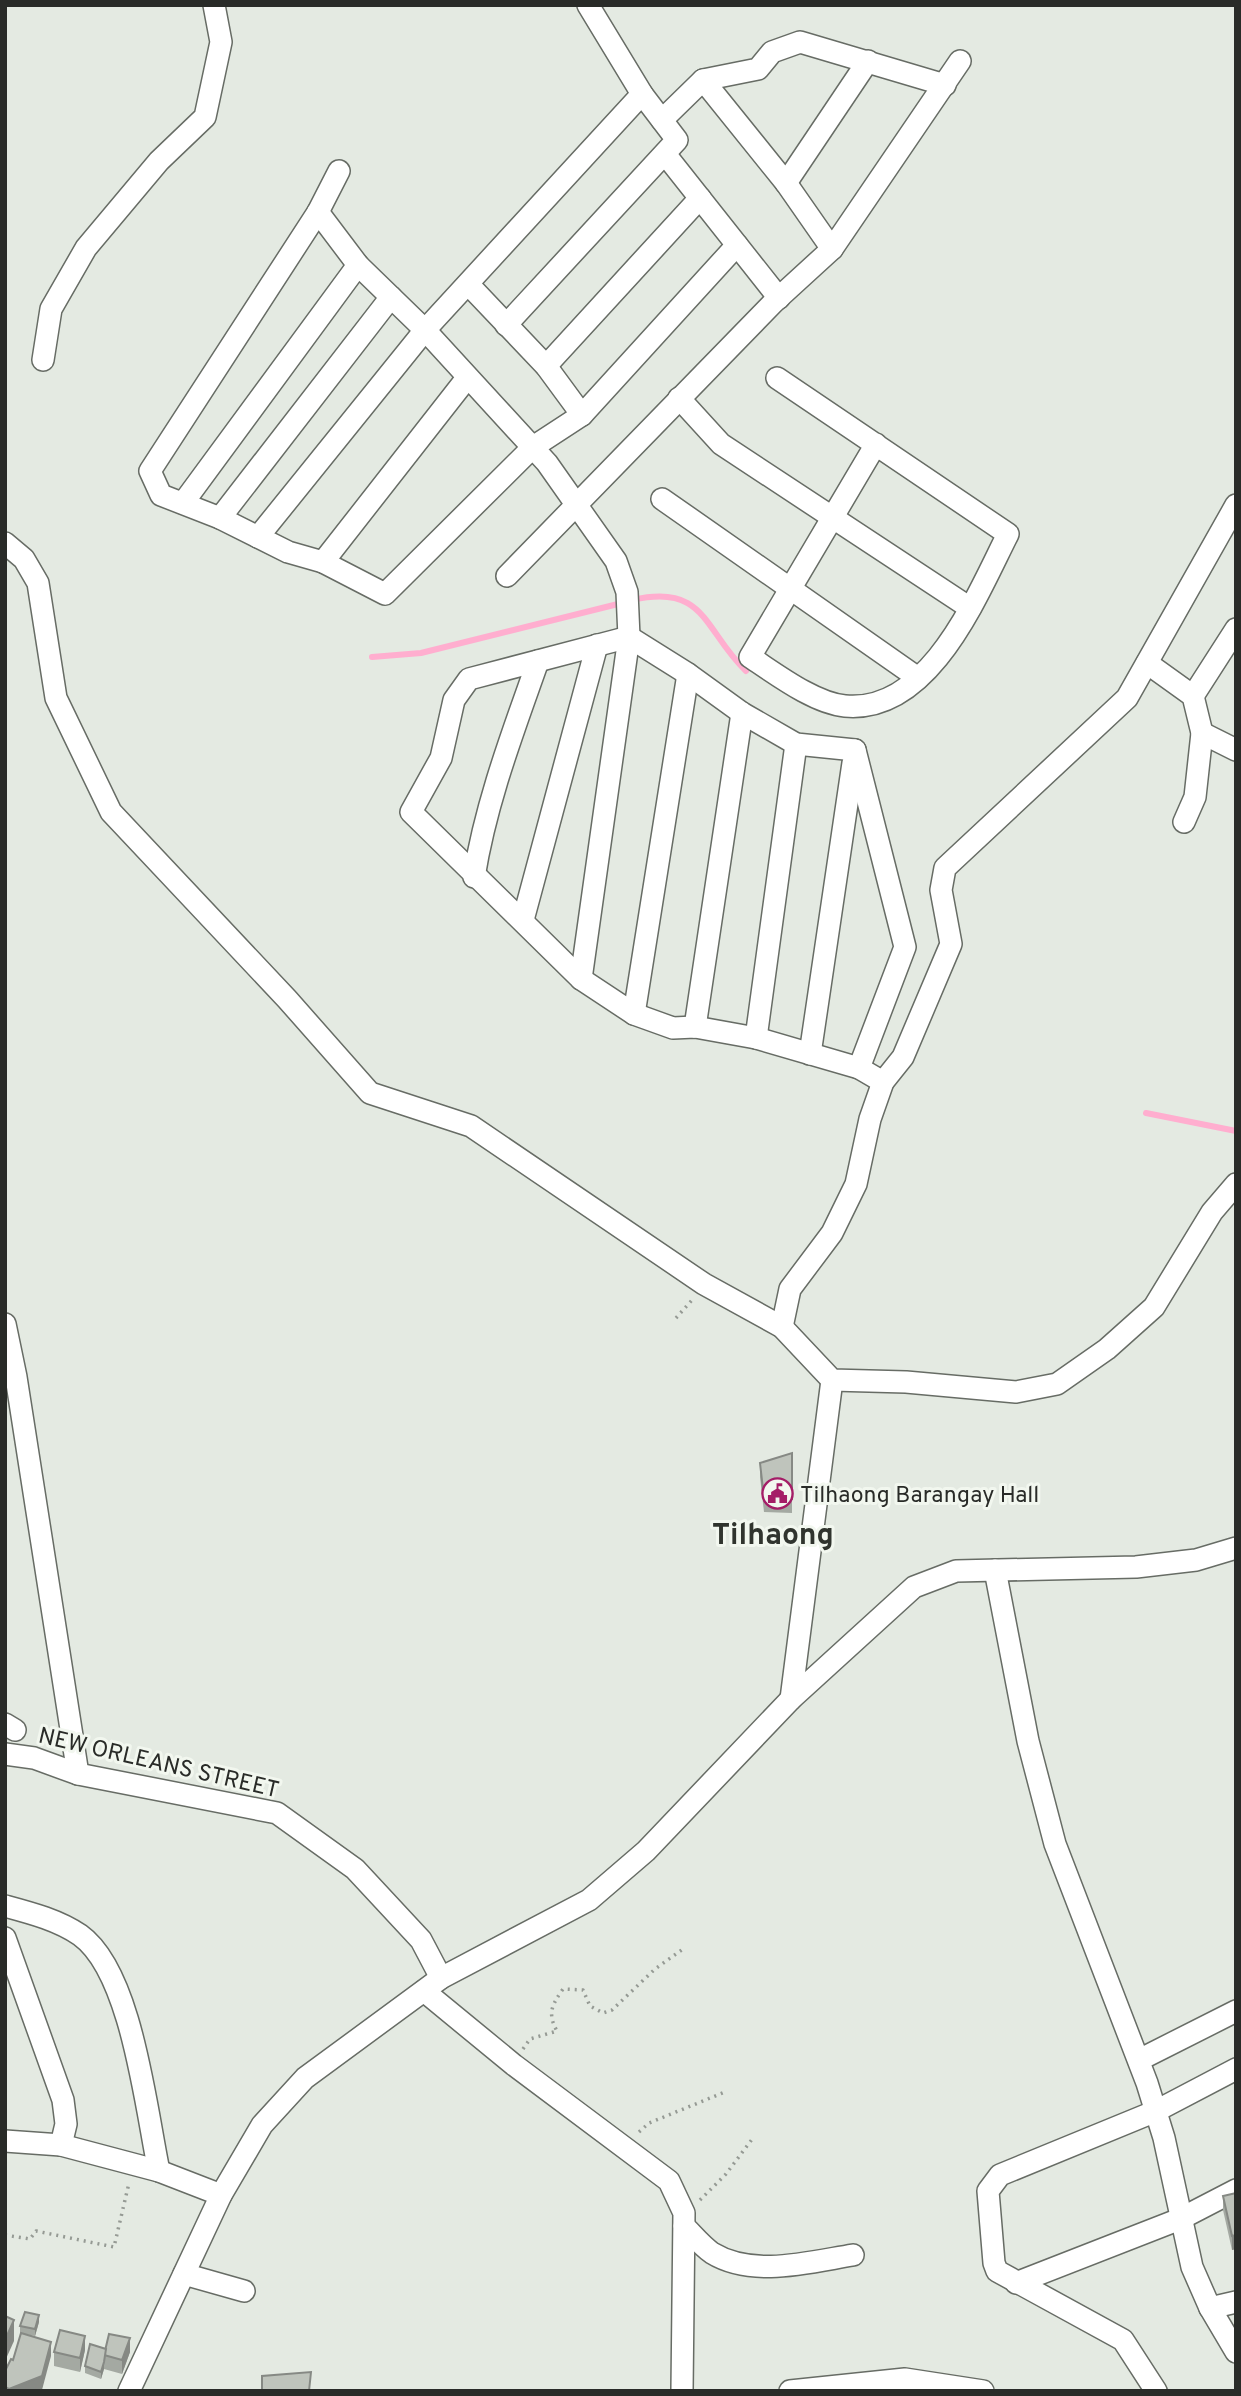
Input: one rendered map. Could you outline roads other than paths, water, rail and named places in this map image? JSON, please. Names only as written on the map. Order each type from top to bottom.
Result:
[{"type":"street","points":[[43,360],[51,309],[86,248],[159,161],[205,117],[220,42],[214,5]]},
{"type":"street","points":[[506,325],[677,140],[642,94],[588,5]]},
{"type":"street","points":[[662,120],[704,80],[758,69],[772,52],[800,42],[945,85]]},
{"type":"street","points":[[786,183],[868,61]]},
{"type":"street","points":[[507,576],[679,398],[832,249],[960,61]]},
{"type":"street","points":[[704,80],[786,183],[832,249]]},
{"type":"street","points":[[258,537],[425,330],[642,94]]},
{"type":"street","points":[[665,154],[779,298]]},
{"type":"street","points":[[339,171],[318,212],[150,471],[162,495],[220,518],[288,552],[323,562],[385,594],[533,447],[582,415],[737,245]]},
{"type":"street","points":[[547,366],[700,198]]},
{"type":"street","points":[[318,212],[328,229],[358,265],[425,330],[533,447],[616,561],[629,601],[629,637],[581,979]]},
{"type":"street","points":[[183,503],[358,265]]},
{"type":"street","points":[[468,285],[547,366],[582,415]]},
{"type":"street","points":[[220,518],[391,297]]},
{"type":"street","points":[[323,562],[467,378]]},
{"type":"street","points":[[777,378],[876,444],[1008,534],[944,652],[918,678],[881,702],[844,706],[798,688],[750,657],[876,444]]},
{"type":"street","points":[[679,398],[721,444],[970,608]]},
{"type":"street","points":[[662,499],[918,678]]},
{"type":"street","points":[[782,1327],[790,1289],[832,1233],[856,1184],[870,1119],[883,1082],[903,1057],[951,944],[941,890],[945,869],[1127,698],[1236,505]]},
{"type":"street","points":[[5,543],[24,559],[38,583],[57,698],[111,812],[287,999],[370,1093],[471,1126],[704,1284],[782,1327],[832,1380],[906,1382],[1016,1392],[1057,1384],[1107,1349],[1154,1307],[1212,1212],[1236,1184]]},
{"type":"street","points":[[1193,696],[1236,629]]},
{"type":"street","points":[[855,750],[796,744],[742,713],[688,674],[629,637],[469,679],[454,700],[441,758],[411,812],[474,877],[523,920],[581,979],[634,1014],[673,1028],[695,1027],[756,1038],[859,1068],[883,1082]]},
{"type":"street","points":[[523,920],[597,645]]},
{"type":"street","points":[[474,877],[480,840],[496,778],[538,661]]},
{"type":"street","points":[[1147,663],[1193,696],[1202,733],[1195,797],[1184,822]]},
{"type":"street","points":[[634,1014],[688,674]]},
{"type":"street","points":[[695,1027],[742,713]]},
{"type":"street","points":[[1202,733],[1236,750]]},
{"type":"street","points":[[756,1038],[796,744]]},
{"type":"street","points":[[855,750],[905,947],[859,1068]]},
{"type":"street","points":[[810,1054],[855,750]]},
{"type":"street","points":[[5,1324],[20,1402],[78,1774]]},
{"type":"street","points":[[791,1699],[832,1380]]},
{"type":"street","points":[[129,2391],[221,2194],[262,2125],[305,2078],[442,1978],[589,1899],[646,1851],[791,1699],[914,1587],[956,1571],[1148,1566],[1196,1560],[1236,1548]]},
{"type":"street","points":[[995,1570],[1028,1741],[1055,1844],[1139,2060],[1156,2111],[1192,2267],[1210,2308],[1236,2352]]},
{"type":"street","name":"NEW ORLEANS STREET","points":[[5,1754],[34,1758],[78,1774],[276,1813],[355,1869],[421,1941],[442,1978]]},
{"type":"street","points":[[5,1906],[42,1915],[82,1936],[112,1974],[129,2024],[159,2171]]},
{"type":"street","points":[[5,1938],[63,2100],[66,2124],[61,2145]]},
{"type":"street","points":[[424,1992],[514,2065],[669,2181],[684,2220],[710,2252],[723,2258],[768,2267],[853,2255]]},
{"type":"street","points":[[1139,2060],[1236,2011]]},
{"type":"street","points":[[1156,2391],[1123,2340],[997,2271],[988,2199],[994,2179],[1156,2111],[1236,2069]]},
{"type":"street","points":[[5,2141],[61,2145],[159,2171],[221,2194]]},
{"type":"street","points":[[1016,2283],[1180,2219],[1236,2190]]},
{"type":"street","points":[[682,2391],[684,2220]]},
{"type":"street","points":[[184,2274],[244,2291]]},
{"type":"street","points":[[1210,2308],[1236,2302]]},
{"type":"street","points":[[790,2391],[905,2379],[983,2391]]},
{"type":"waterway","points":[[633,600],[676,598],[690,604],[746,671]]},
{"type":"waterway","points":[[372,657],[421,653],[622,603]]},
{"type":"waterway","points":[[1146,1113],[1236,1131]]},
{"type":"place","name":"Tilhaong Barangay Hall","points":[[777,1494]]},
{"type":"district","name":"Tilhaong","points":[[773,1534]]}]
